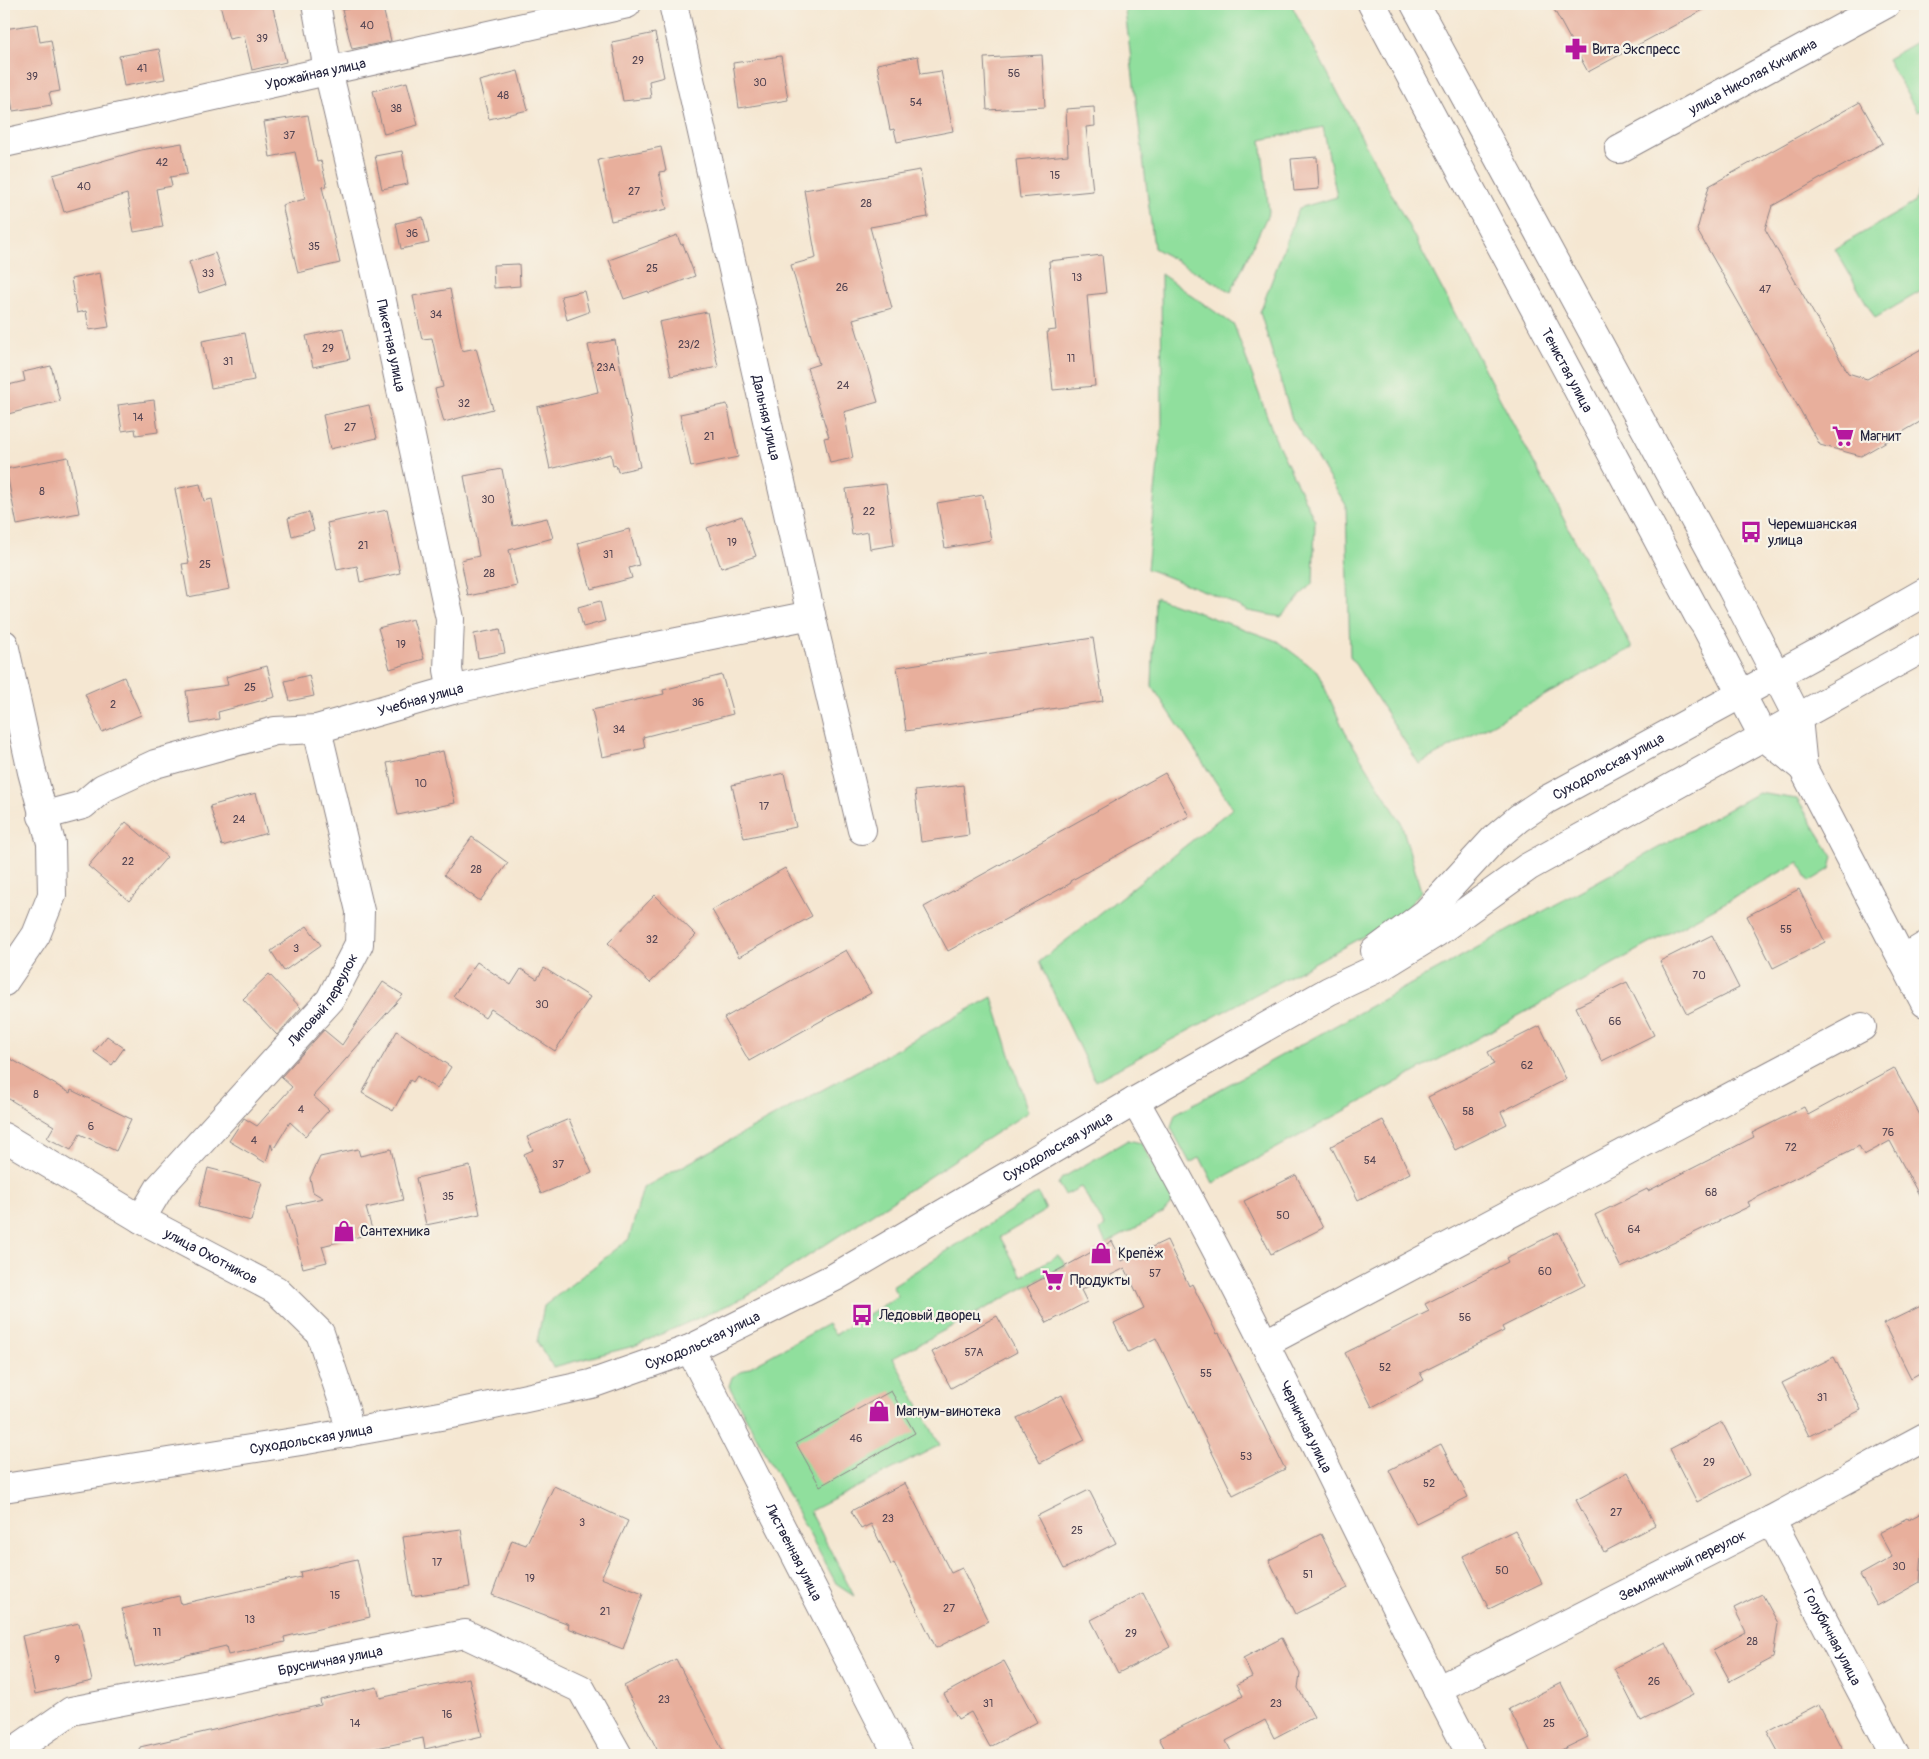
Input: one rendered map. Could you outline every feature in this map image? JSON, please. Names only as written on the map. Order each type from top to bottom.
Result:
[{"type":"street","name":"Пикетная улица","points":[[316,4],[328,70],[379,287],[450,619],[448,670],[452,690]]},
{"type":"street","name":"Урожайная улица","points":[[4,143],[627,4]]},
{"type":"street","name":"Дальняя улица","points":[[673,4],[810,615],[862,830]]},
{"type":"street","name":"Тенистая улица","points":[[1372,4],[1763,736]]},
{"type":"street","points":[[1416,4],[1728,580],[1798,718],[1803,768],[1925,1003]]},
{"type":"street","name":"улица Николая Кичигина","points":[[1619,149],[1886,4]]},
{"type":"street","name":"Суходольская улица","points":[[1328,991],[1359,962],[1395,938],[1426,913],[1488,845],[1519,818],[1555,795],[1741,693],[1776,676],[1925,592]]},
{"type":"street","name":"Учебная улица","points":[[42,816],[83,805],[103,788],[155,764],[275,731],[317,729],[452,690],[548,668],[810,615]]},
{"type":"street","points":[[4,644],[42,816],[51,842],[52,895],[36,935],[4,982]]},
{"type":"street","name":"Суходольская улица","points":[[4,1488],[349,1433],[457,1413],[591,1384],[690,1348],[835,1277],[1135,1101],[1328,991],[1384,965],[1436,933],[1528,867],[1925,647]]},
{"type":"street","name":"Липовый переулок","points":[[141,1219],[160,1187],[330,1000],[359,944],[360,911],[317,729]]},
{"type":"street","points":[[1763,736],[1803,768]]},
{"type":"street","points":[[1902,960],[1925,946]]},
{"type":"street","points":[[1266,1343],[1862,1027]]},
{"type":"street","name":"Черничная улица","points":[[1135,1101],[1266,1343],[1471,1755]]},
{"type":"street","name":"улица Охотников","points":[[4,1138],[141,1219],[276,1290],[320,1333],[344,1408],[349,1433]]},
{"type":"street","name":"Лиственная улица","points":[[690,1348],[898,1755]]},
{"type":"street","name":"Земляничный переулок","points":[[1437,1690],[1771,1520],[1925,1437]]},
{"type":"street","name":"Голубичная улица","points":[[1771,1520],[1895,1755]]},
{"type":"street","name":"Брусничная улица","points":[[8,1755],[71,1710],[466,1634],[581,1689],[618,1755]]},
{"type":"green space","points":[[1147,4],[1291,4],[1632,648],[1419,764],[1350,656],[1346,505],[1292,419],[1260,312],[1299,208],[1337,197],[1323,127],[1261,140],[1269,212],[1231,292],[1154,248],[1125,11]]},
{"type":"green space","points":[[1925,37],[1925,108],[1917,112],[1887,59]]},
{"type":"green space","points":[[1925,169],[1925,289],[1875,318],[1835,249],[1914,203]]},
{"type":"green space","points":[[1161,274],[1234,325],[1275,438],[1315,521],[1313,582],[1281,617],[1248,611],[1220,597],[1147,569],[1162,425]]},
{"type":"green space","points":[[1155,597],[1277,641],[1317,671],[1345,732],[1401,822],[1421,891],[1401,916],[1095,1081],[1039,962],[1233,808],[1152,686]]},
{"type":"green space","points":[[1758,793],[1797,799],[1833,857],[1830,869],[1809,882],[1799,862],[1213,1183],[1200,1157],[1190,1163],[1171,1128],[1175,1114]]},
{"type":"green space","points":[[992,997],[1028,1112],[744,1298],[634,1346],[553,1367],[537,1342],[544,1306],[629,1239],[643,1188]]},
{"type":"green space","points":[[1128,1140],[1141,1143],[1175,1199],[1163,1213],[1106,1244],[1100,1230],[1105,1226],[1081,1187],[1065,1195],[1058,1184],[1062,1178]]},
{"type":"green space","points":[[1038,1193],[1046,1210],[1000,1237],[1022,1276],[1058,1255],[1066,1265],[893,1358],[940,1445],[810,1511],[854,1596],[837,1585],[729,1386],[732,1377],[828,1324],[835,1335],[898,1296],[892,1286]]},
{"type":"building","points":[[220,4],[272,4],[286,62],[252,70],[244,36],[229,39]]},
{"type":"building","points":[[355,4],[382,4],[391,41],[352,49],[342,10],[356,7]]},
{"type":"building","points":[[1551,4],[1714,4],[1588,72]]},
{"type":"building","points":[[37,24],[40,42],[51,40],[60,91],[49,93],[52,105],[13,111],[4,60],[4,29]]},
{"type":"building","points":[[655,33],[664,77],[649,81],[651,98],[623,101],[612,42]]},
{"type":"building","points":[[159,49],[165,79],[124,86],[119,56]]},
{"type":"building","points":[[1042,55],[1045,107],[987,110],[984,58]]},
{"type":"building","points":[[781,56],[788,100],[739,108],[733,63]]},
{"type":"building","points":[[918,56],[921,74],[941,71],[953,131],[897,142],[894,129],[890,130],[877,64]]},
{"type":"building","points":[[518,71],[528,110],[489,119],[479,81]]},
{"type":"building","points":[[407,82],[418,125],[384,134],[373,91]]},
{"type":"building","points":[[1860,102],[1883,143],[1772,206],[1765,229],[1848,373],[1867,379],[1925,347],[1925,419],[1861,456],[1820,445],[1697,230],[1709,186]]},
{"type":"building","points":[[1094,107],[1095,126],[1086,127],[1093,191],[1020,198],[1016,160],[1068,155],[1066,109]]},
{"type":"building","points":[[308,115],[317,162],[321,161],[327,186],[322,187],[340,263],[298,273],[282,205],[305,199],[295,152],[270,157],[264,122]]},
{"type":"building","points":[[182,143],[187,174],[170,177],[172,186],[156,189],[163,227],[134,232],[127,194],[64,212],[53,175],[141,150]]},
{"type":"building","points":[[661,147],[666,171],[659,172],[667,209],[611,221],[598,160]]},
{"type":"building","points":[[402,151],[408,184],[382,189],[375,156]]},
{"type":"building","points":[[1317,157],[1319,189],[1294,191],[1291,159]]},
{"type":"building","points":[[920,170],[928,217],[870,227],[892,308],[853,319],[878,402],[844,412],[853,458],[830,463],[824,438],[829,437],[807,368],[819,364],[791,265],[816,258],[804,190]]},
{"type":"building","points":[[423,217],[429,243],[401,249],[396,223]]},
{"type":"building","points":[[677,235],[681,245],[683,244],[695,276],[649,293],[648,291],[624,299],[609,260]]},
{"type":"building","points":[[215,253],[226,284],[199,293],[189,262]]},
{"type":"building","points":[[1102,255],[1106,293],[1087,295],[1095,386],[1053,390],[1047,331],[1056,330],[1049,261]]},
{"type":"building","points":[[519,264],[520,286],[494,288],[493,265]]},
{"type":"building","points":[[100,273],[109,327],[89,330],[86,311],[77,313],[71,279]]},
{"type":"building","points":[[450,289],[462,351],[476,348],[493,409],[444,422],[435,389],[443,387],[432,338],[422,339],[413,296]]},
{"type":"building","points":[[584,291],[589,312],[567,320],[561,296]]},
{"type":"building","points":[[707,312],[718,367],[671,376],[659,322]]},
{"type":"building","points":[[343,328],[350,359],[313,367],[306,336]]},
{"type":"building","points":[[245,333],[254,380],[211,388],[202,341]]},
{"type":"building","points":[[615,340],[640,467],[618,472],[616,465],[613,466],[611,454],[550,469],[537,407],[598,392],[588,345]]},
{"type":"building","points":[[51,366],[60,401],[4,415],[4,386],[25,381],[23,372]]},
{"type":"building","points":[[154,400],[158,432],[136,435],[135,429],[122,431],[118,405]]},
{"type":"building","points":[[727,404],[738,457],[691,467],[680,414]]},
{"type":"building","points":[[369,405],[377,438],[330,449],[323,415]]},
{"type":"building","points":[[68,457],[79,513],[17,525],[6,469]]},
{"type":"building","points":[[502,469],[513,526],[547,518],[553,538],[509,550],[517,586],[468,596],[461,560],[479,556],[464,476]]},
{"type":"building","points":[[200,484],[204,501],[212,499],[230,589],[188,597],[182,564],[189,563],[175,489]]},
{"type":"building","points":[[886,484],[894,545],[870,549],[868,532],[852,535],[846,489]]},
{"type":"building","points":[[983,495],[991,540],[945,548],[937,503]]},
{"type":"building","points":[[387,510],[400,573],[360,582],[357,566],[337,570],[327,523]]},
{"type":"building","points":[[309,512],[314,530],[292,536],[288,518]]},
{"type":"building","points":[[742,516],[756,556],[721,568],[707,528]]},
{"type":"building","points":[[629,529],[639,565],[629,568],[632,578],[591,589],[578,543]]},
{"type":"building","points":[[600,601],[605,621],[583,627],[578,607]]},
{"type":"building","points":[[413,619],[424,659],[390,669],[378,628]]},
{"type":"building","points":[[500,629],[505,653],[478,658],[474,634]]},
{"type":"building","points":[[1093,638],[1103,701],[906,731],[897,667]]},
{"type":"building","points":[[267,666],[275,697],[218,712],[219,719],[191,724],[186,691],[228,685],[226,677]]},
{"type":"building","points":[[309,675],[314,696],[290,701],[285,681]]},
{"type":"building","points":[[722,675],[733,714],[643,737],[645,748],[602,757],[592,710],[664,694],[663,690]]},
{"type":"building","points":[[124,677],[141,715],[102,732],[85,694]]},
{"type":"building","points":[[443,751],[455,803],[398,815],[387,763]]},
{"type":"building","points":[[784,773],[796,827],[744,838],[732,785]]},
{"type":"building","points":[[1165,773],[1189,816],[948,951],[924,907]]},
{"type":"building","points":[[963,785],[969,835],[921,842],[915,791]]},
{"type":"building","points":[[256,793],[267,833],[222,846],[210,806]]},
{"type":"building","points":[[126,822],[167,857],[129,901],[88,866]]},
{"type":"building","points":[[472,837],[508,863],[480,901],[444,875]]},
{"type":"building","points":[[785,868],[812,916],[739,957],[712,910]]},
{"type":"building","points":[[1799,889],[1825,942],[1773,968],[1747,916]]},
{"type":"building","points":[[655,895],[696,935],[650,983],[608,943]]},
{"type":"building","points":[[307,926],[321,945],[284,971],[271,951]]},
{"type":"building","points":[[1712,935],[1739,988],[1687,1014],[1660,961]]},
{"type":"building","points":[[846,950],[871,993],[749,1061],[724,1018]]},
{"type":"building","points":[[477,962],[511,985],[521,969],[537,979],[544,968],[590,997],[555,1051],[491,1009],[485,1018],[453,996]]},
{"type":"building","points":[[269,974],[301,1008],[277,1035],[243,999]]},
{"type":"building","points":[[383,982],[403,995],[313,1096],[329,1110],[305,1136],[290,1122],[273,1150],[271,1144],[266,1163],[229,1141],[244,1118],[257,1126],[292,1087],[281,1077],[324,1030],[342,1045]]},
{"type":"building","points":[[1627,982],[1654,1035],[1602,1061],[1576,1007]]},
{"type":"building","points":[[1540,1026],[1566,1079],[1501,1112],[1507,1124],[1455,1150],[1428,1097],[1494,1064],[1488,1052]]},
{"type":"building","points":[[397,1031],[451,1067],[437,1089],[417,1076],[413,1082],[410,1080],[393,1111],[362,1093]]},
{"type":"building","points":[[107,1036],[124,1048],[112,1065],[94,1052]]},
{"type":"building","points":[[4,1055],[70,1093],[71,1090],[131,1119],[116,1151],[80,1134],[71,1150],[47,1138],[54,1126],[4,1096]]},
{"type":"building","points":[[1894,1068],[1925,1124],[1925,1206],[1890,1141],[1864,1155],[1859,1146],[1748,1202],[1750,1206],[1621,1268],[1595,1215],[1647,1189],[1648,1191],[1754,1137],[1752,1133],[1804,1107],[1808,1115]]},
{"type":"building","points":[[569,1119],[592,1173],[541,1194],[524,1154],[533,1150],[527,1137]]},
{"type":"building","points":[[1383,1120],[1410,1173],[1358,1200],[1331,1146]]},
{"type":"building","points":[[358,1149],[360,1156],[391,1149],[403,1200],[366,1208],[373,1233],[322,1246],[327,1262],[303,1268],[287,1206],[323,1198],[313,1192],[310,1178],[320,1157]]},
{"type":"building","points":[[470,1166],[480,1214],[426,1225],[416,1178]]},
{"type":"building","points":[[208,1168],[262,1182],[251,1221],[198,1207]]},
{"type":"building","points":[[1296,1175],[1323,1228],[1271,1254],[1244,1201]]},
{"type":"building","points":[[1558,1232],[1585,1285],[1502,1327],[1504,1331],[1420,1373],[1424,1380],[1372,1407],[1345,1353],[1429,1311],[1425,1304],[1508,1262],[1506,1258]]},
{"type":"building","points":[[1167,1240],[1189,1286],[1192,1284],[1217,1334],[1219,1333],[1285,1469],[1233,1495],[1156,1338],[1128,1352],[1114,1323],[1144,1308],[1125,1268],[1081,1290],[1087,1302],[1047,1323],[1027,1287],[1112,1241],[1122,1261]]},
{"type":"building","points":[[1925,1304],[1925,1370],[1911,1378],[1884,1324]]},
{"type":"building","points":[[997,1316],[1017,1352],[951,1388],[932,1352]]},
{"type":"building","points":[[1834,1357],[1861,1410],[1809,1436],[1782,1383]]},
{"type":"building","points":[[891,1391],[915,1433],[820,1486],[796,1443]]},
{"type":"building","points":[[1062,1395],[1085,1440],[1040,1463],[1017,1418]]},
{"type":"building","points":[[1722,1422],[1749,1475],[1697,1502],[1670,1449]]},
{"type":"building","points":[[1441,1444],[1468,1497],[1416,1523],[1389,1470]]},
{"type":"building","points":[[1628,1472],[1655,1525],[1604,1552],[1576,1500]]},
{"type":"building","points":[[905,1483],[951,1573],[962,1568],[988,1621],[936,1648],[894,1563],[891,1565],[871,1524],[861,1529],[851,1511]]},
{"type":"building","points":[[554,1486],[628,1521],[601,1578],[643,1594],[623,1649],[568,1628],[569,1624],[492,1595],[512,1540],[526,1545]]},
{"type":"building","points":[[1089,1490],[1116,1543],[1064,1569],[1037,1516]]},
{"type":"building","points":[[1925,1511],[1920,1582],[1877,1606],[1860,1575],[1892,1557],[1879,1533]]},
{"type":"building","points":[[461,1529],[470,1587],[412,1596],[403,1537]]},
{"type":"building","points":[[1515,1530],[1542,1583],[1489,1609],[1463,1556]]},
{"type":"building","points":[[1321,1534],[1348,1588],[1296,1614],[1269,1560]]},
{"type":"building","points":[[357,1559],[370,1617],[284,1637],[285,1642],[228,1655],[226,1646],[135,1667],[122,1609],[179,1596],[181,1604],[301,1577],[300,1572]]},
{"type":"building","points":[[1143,1593],[1170,1647],[1118,1673],[1091,1620]]},
{"type":"building","points":[[1762,1594],[1778,1623],[1773,1658],[1730,1681],[1713,1650],[1746,1632],[1734,1608]]},
{"type":"building","points":[[79,1623],[92,1681],[35,1694],[22,1636]]},
{"type":"building","points":[[1282,1638],[1300,1674],[1298,1688],[1314,1717],[1274,1738],[1265,1720],[1226,1741],[1233,1755],[1168,1755],[1159,1738],[1243,1696],[1237,1684],[1252,1677],[1243,1658]]},
{"type":"building","points":[[1666,1642],[1693,1695],[1641,1721],[1614,1668]]},
{"type":"building","points":[[676,1659],[725,1755],[660,1755],[624,1686]]},
{"type":"building","points":[[1004,1661],[1037,1722],[990,1747],[971,1712],[958,1719],[944,1694]]},
{"type":"building","points":[[469,1678],[482,1736],[425,1749],[423,1738],[345,1755],[141,1755],[140,1747],[321,1705],[320,1700],[377,1687],[380,1698]]},
{"type":"building","points":[[1561,1683],[1588,1737],[1551,1755],[1532,1755],[1509,1709]]},
{"type":"building","points":[[1819,1704],[1845,1755],[1780,1755],[1767,1731]]},
{"type":"place","name":"Вита Экспресс","points":[[1576,49]]},
{"type":"place","name":"Магнит","points":[[1843,436]]},
{"type":"place","name":"Черемшанская улица","points":[[1751,532]]},
{"type":"place","name":"Сантехника","points":[[344,1231]]},
{"type":"place","name":"Крепёж","points":[[1101,1253]]},
{"type":"place","name":"Продукты","points":[[1053,1280]]},
{"type":"place","name":"Ледовый дворец","points":[[862,1315]]},
{"type":"place","name":"Магнум-винотека","points":[[879,1411]]}]
